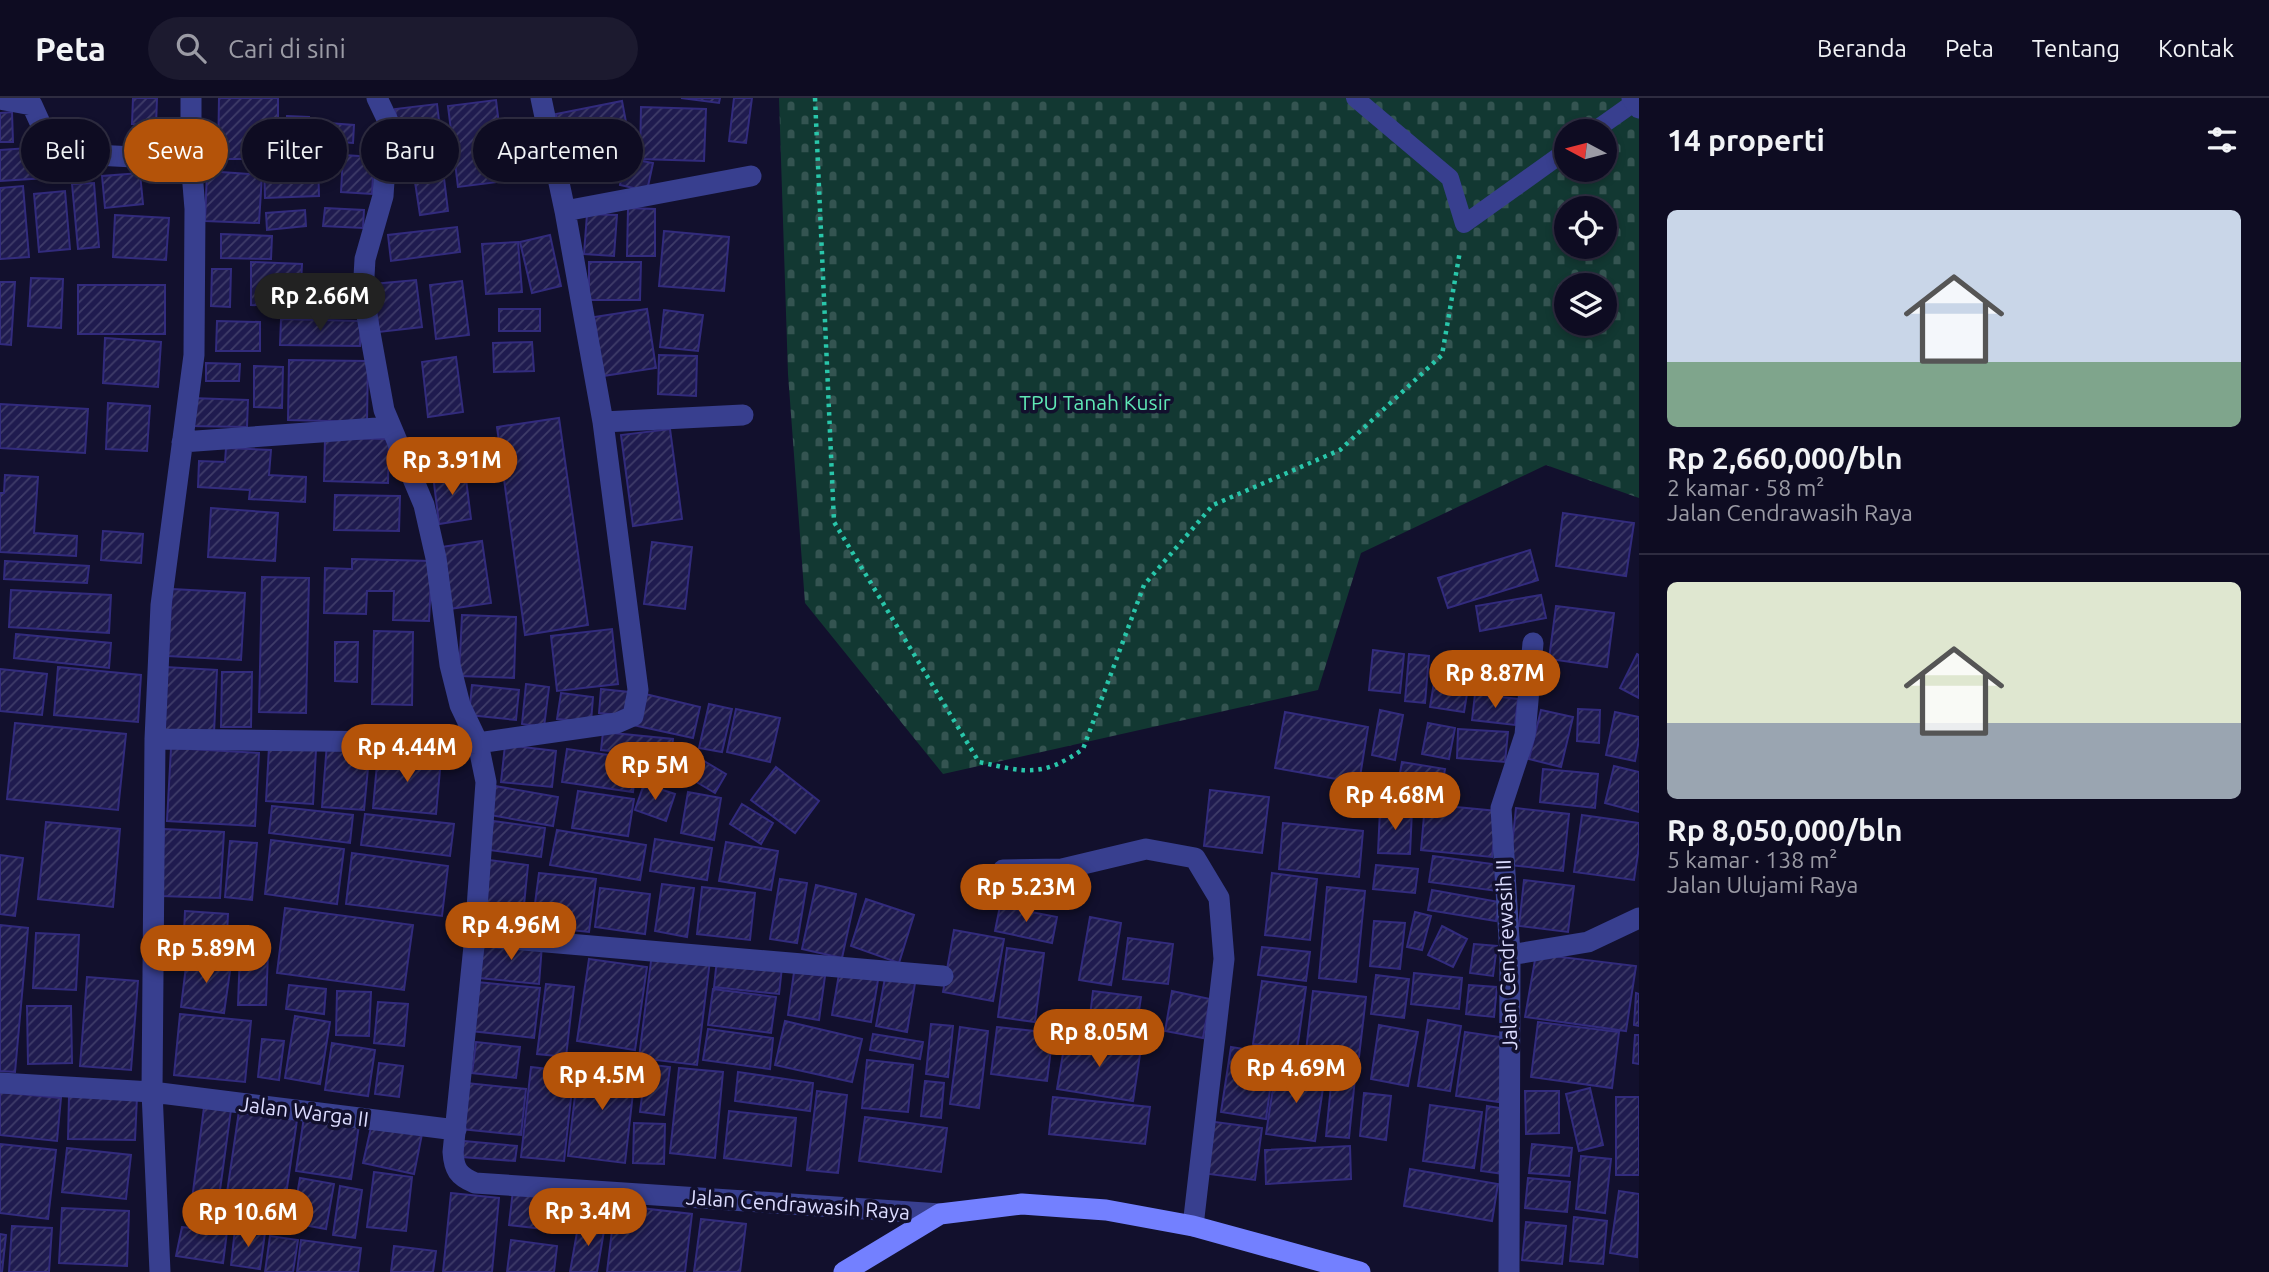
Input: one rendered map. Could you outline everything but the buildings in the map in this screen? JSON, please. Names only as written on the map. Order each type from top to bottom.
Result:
[{"type":"street","points":[[191,98],[191,119]]},
{"type":"street","name":"Jalan Cendrawasih Raya","points":[[377,98],[388,121],[383,196],[365,258],[363,294],[384,410],[424,505],[436,558],[450,665],[460,705],[478,743],[486,782],[454,1167],[462,1178],[475,1183],[940,1214]]},
{"type":"street","points":[[155,738],[478,743],[617,723],[632,716],[638,690],[603,422],[565,211],[541,98]]},
{"type":"street","points":[[0,99],[32,105],[51,147],[57,153],[124,156]]},
{"type":"street","points":[[565,211],[751,176]]},
{"type":"street","points":[[160,1272],[152,1092],[155,738],[161,605],[194,355],[193,182]]},
{"type":"street","points":[[603,422],[743,415]]},
{"type":"street","points":[[182,442],[391,427]]},
{"type":"street","name":"Jalan Cendrewasih II","points":[[1508,1272],[1510,955],[1501,808],[1525,735],[1533,643]]},
{"type":"street","points":[[1003,870],[1062,869],[1146,849],[1195,858],[1219,898],[1224,959],[1193,1226]]},
{"type":"street","points":[[1510,955],[1588,942],[1639,918]]},
{"type":"street","points":[[475,936],[943,975]]},
{"type":"street","name":"Jalan Warga II","points":[[0,1083],[152,1092],[456,1130]]},
{"type":"street","points":[[844,1272],[940,1214],[1022,1204],[1106,1210],[1193,1226],[1360,1272]]},
{"type":"lane","points":[[1355,98],[1450,177],[1464,224],[1554,160]]},
{"type":"lane","points":[[1612,119],[1635,103]]},
{"type":"path","points":[[816,98],[834,522],[979,762],[1026,772],[1061,764],[1083,750],[1144,585],[1213,505],[1340,450],[1441,355],[1464,224]]},
{"type":"green space","name":"TPU Tanah Kusir","points":[[779,98],[1639,98],[1639,498],[1546,465],[1361,553],[1318,690],[943,774],[805,603],[788,374]]}]
